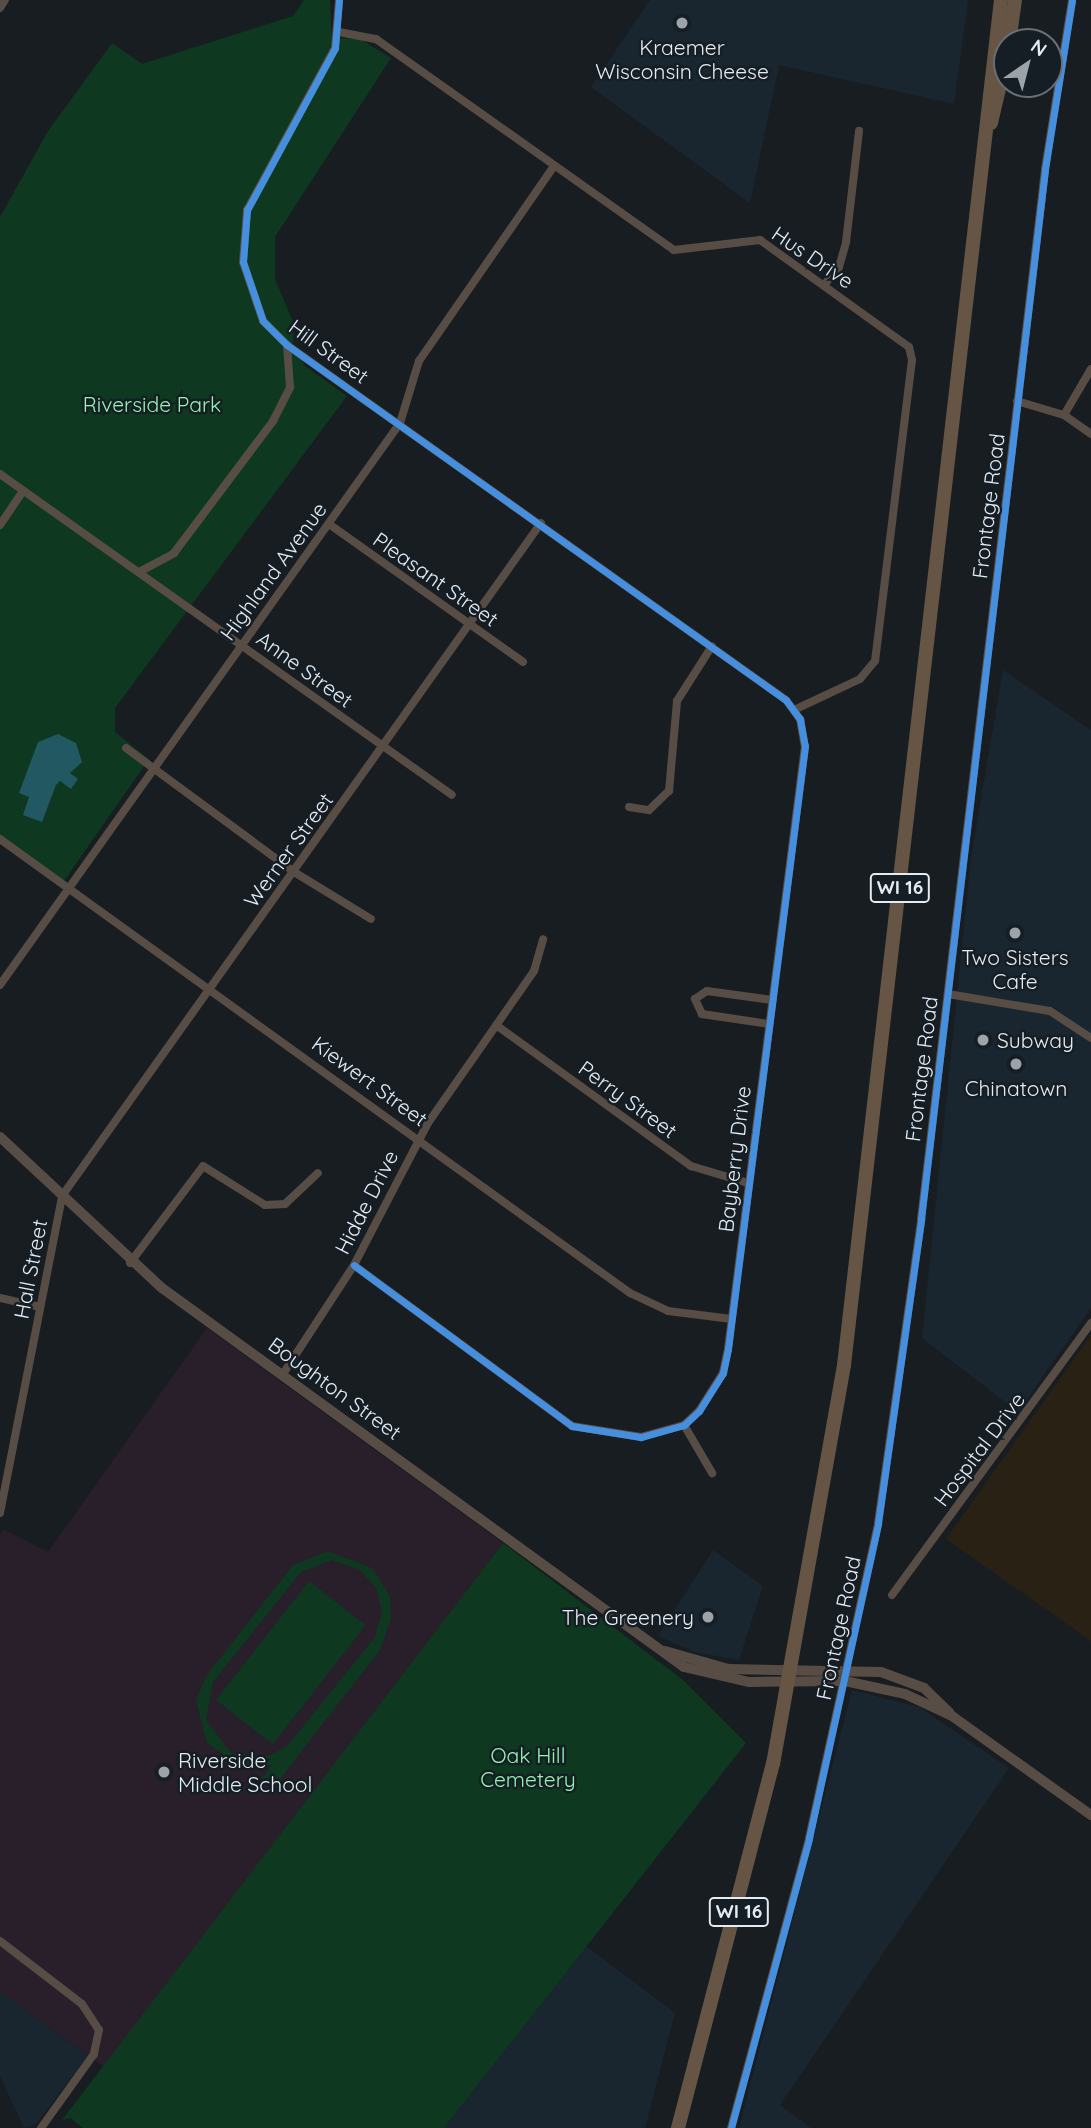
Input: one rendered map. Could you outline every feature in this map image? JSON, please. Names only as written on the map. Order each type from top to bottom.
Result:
[{"type":"highway","name":"WI 16","points":[[991,123],[987,104],[1001,0]]},
{"type":"highway","points":[[1011,28],[1015,0]]},
{"type":"highway","name":"WI 16","points":[[678,2128],[751,1867],[796,1650],[844,1365],[991,123],[997,98]]},
{"type":"street","points":[[0,8],[5,0]]},
{"type":"street","name":"Hill Street","points":[[339,0],[339,32],[258,182],[244,222],[246,281],[263,321],[287,345],[712,646]]},
{"type":"street","name":"Frontage Road","points":[[731,2128],[845,1681],[893,1427],[948,994],[1017,401],[1072,0]]},
{"type":"street","name":"Hus Drive","points":[[339,32],[376,39],[674,250],[760,240],[901,338],[912,360],[875,661],[860,679],[796,709]]},
{"type":"street","points":[[824,285],[839,267],[846,242],[859,131]]},
{"type":"street","name":"Highland Avenue","points":[[0,985],[400,423],[419,361],[554,166]]},
{"type":"street","points":[[139,572],[174,553],[273,421],[290,387],[287,345]]},
{"type":"street","points":[[1065,415],[1091,369]]},
{"type":"street","points":[[1017,401],[1065,415],[1091,434]]},
{"type":"street","name":"Anne Street","points":[[0,474],[452,795]]},
{"type":"street","points":[[0,525],[23,491]]},
{"type":"street","name":"Werner Street","points":[[62,1196],[541,523]]},
{"type":"street","name":"Pleasant Street","points":[[329,524],[523,662]]},
{"type":"street","points":[[629,807],[649,810],[669,791],[677,701],[712,646],[796,709]]},
{"type":"street","name":"Bayberry Drive","points":[[684,1425],[723,1373],[732,1319],[806,746],[796,709]]},
{"type":"street","points":[[127,748],[294,872],[371,919]]},
{"type":"street","name":"Kiewert Street","points":[[0,839],[210,986],[646,1303],[732,1319]]},
{"type":"street","name":"Hidde Drive","points":[[283,1374],[354,1265],[419,1138],[534,971],[543,939]]},
{"type":"street","points":[[769,1024],[702,1014],[695,999],[707,991],[772,1000]]},
{"type":"street","points":[[948,994],[1050,1011],[1091,1038]]},
{"type":"street","name":"Perry Street","points":[[496,1026],[691,1167],[748,1183]]},
{"type":"street","name":"Boughton Street","points":[[0,1137],[130,1263],[684,1667],[722,1679],[845,1681],[905,1694],[952,1716]]},
{"type":"street","points":[[130,1263],[203,1166],[265,1205],[285,1204],[318,1173]]},
{"type":"street","name":"Hall Street","points":[[0,1513],[62,1196]]},
{"type":"street","points":[[354,1265],[572,1426],[619,1439],[684,1425],[712,1473]]},
{"type":"street","points":[[0,1298],[40,1307]]},
{"type":"street","name":"Hospital Drive","points":[[892,1595],[1091,1323]]},
{"type":"street","name":"Boughton Street","points":[[664,1651],[728,1669],[848,1668],[913,1683],[952,1716],[1091,1815]]},
{"type":"street","points":[[0,1941],[82,2004],[99,2030],[94,2054],[41,2128]]},
{"type":"shaded area","points":[[650,0],[968,0],[954,104],[779,65],[750,203],[591,87]]},
{"type":"shaded area","points":[[1003,670],[1091,730],[1091,1308],[1018,1412],[922,1338],[971,858]]},
{"type":"shaded area","name":"Riverside Middle School","points":[[207,1328],[503,1543],[104,2067],[0,1992],[0,1536],[3,1529],[48,1552]]},
{"type":"shaded area","points":[[1091,1335],[1091,1641],[946,1539]]},
{"type":"shaded area","points":[[713,1550],[763,1586],[739,1660],[694,1652],[658,1636]]},
{"type":"shaded area","points":[[852,1690],[919,1707],[1009,1768],[780,2105],[811,2128],[739,2128]]},
{"type":"shaded area","points":[[586,1946],[675,2013],[645,2128],[444,2128]]},
{"type":"shaded area","points":[[0,1992],[88,2056],[36,2124],[24,2128],[0,2076]]},
{"type":"green space","name":"Riverside Park","points":[[304,0],[330,0],[332,38],[360,39],[391,58],[275,237],[275,279],[294,324],[293,346],[305,366],[347,396],[115,708],[115,732],[149,759],[64,881],[0,837],[0,217],[48,131],[112,43],[142,64],[293,16]]},
{"type":"green space","name":"Oak Hill Cemetery","points":[[503,1543],[683,1680],[746,1743],[444,2128],[83,2128],[71,2118],[62,2120]]},
{"type":"green space","points":[[328,1551],[372,1568],[390,1596],[391,1619],[380,1650],[273,1788],[261,1780],[272,1765],[238,1765],[207,1743],[196,1701],[206,1676],[293,1565]],"holes":[[[332,1560],[360,1570],[376,1588],[382,1611],[375,1637],[288,1745],[269,1756],[231,1753],[206,1720],[213,1682],[301,1572]]]},
{"type":"green space","points":[[309,1581],[366,1625],[273,1744],[216,1700]]},
{"type":"water","points":[[58,734],[76,743],[82,762],[70,773],[78,779],[71,789],[60,781],[56,785],[42,822],[23,815],[29,797],[19,793],[38,742]]},
{"type":"cycle path","points":[[339,0],[335,48],[247,210],[243,262],[263,321],[287,345],[786,700],[800,719],[805,746],[728,1349],[723,1373],[699,1411],[684,1425],[641,1437],[572,1426],[354,1265]]},
{"type":"cycle path","points":[[731,2128],[809,1838],[878,1523],[921,1219],[1045,169],[1072,0]]},
{"type":"place","name":"Kraemer Wisconsin Cheese","points":[[682,23]]},
{"type":"place","name":"Two Sisters Cafe","points":[[1015,933]]},
{"type":"place","name":"Subway","points":[[983,1040]]},
{"type":"place","name":"Chinatown","points":[[1016,1064]]},
{"type":"place","name":"The Greenery","points":[[708,1617]]},
{"type":"place","name":"Riverside Middle School","points":[[164,1772]]}]
